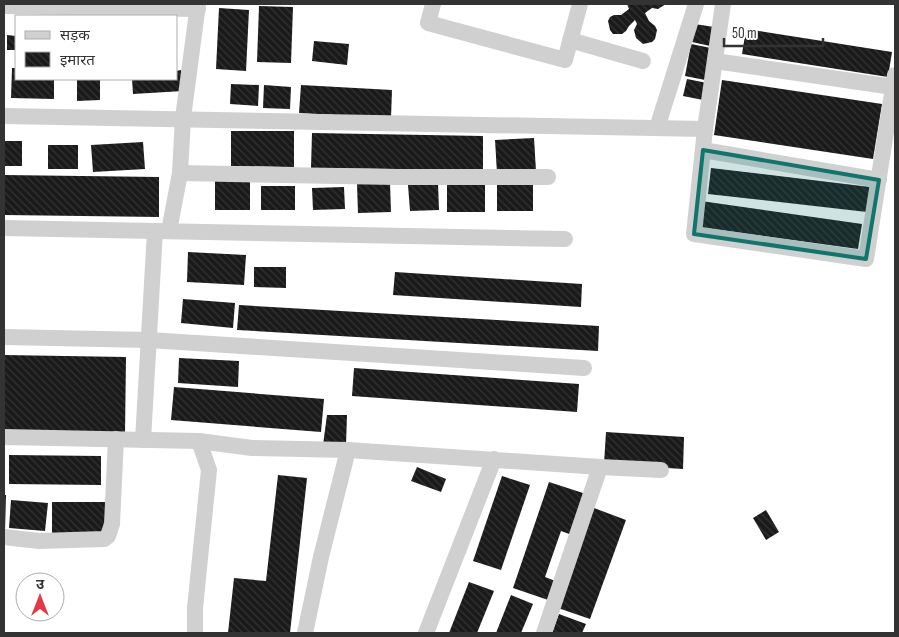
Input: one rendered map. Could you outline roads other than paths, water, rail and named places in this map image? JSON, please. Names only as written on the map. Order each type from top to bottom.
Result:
[{"type":"street","points":[[433,4],[428,23],[564,60],[580,4]]},
{"type":"street","points":[[657,128],[696,4]]},
{"type":"street","points":[[715,61],[894,81],[866,259],[694,234],[703,150],[715,61],[723,4]]},
{"type":"street","points":[[4,6],[198,6],[183,118],[180,174],[162,231],[149,340],[143,440]]},
{"type":"street","points":[[570,40],[643,60]]},
{"type":"street","points":[[4,116],[706,129]]},
{"type":"street","points":[[703,150],[878,180]]},
{"type":"street","points":[[180,174],[395,177],[548,176]]},
{"type":"street","points":[[4,228],[565,239]]},
{"type":"street","points":[[4,337],[149,340],[584,368]]},
{"type":"street","points":[[4,437],[199,441],[252,448],[348,450],[661,470]]},
{"type":"street","points":[[4,537],[39,541],[104,539],[108,536],[112,524],[116,439]]},
{"type":"street","points":[[195,633],[195,608],[209,470],[199,441]]},
{"type":"street","points":[[305,633],[321,557],[348,450]]},
{"type":"street","points":[[426,633],[494,459]]},
{"type":"street","points":[[544,633],[600,467]]}]
